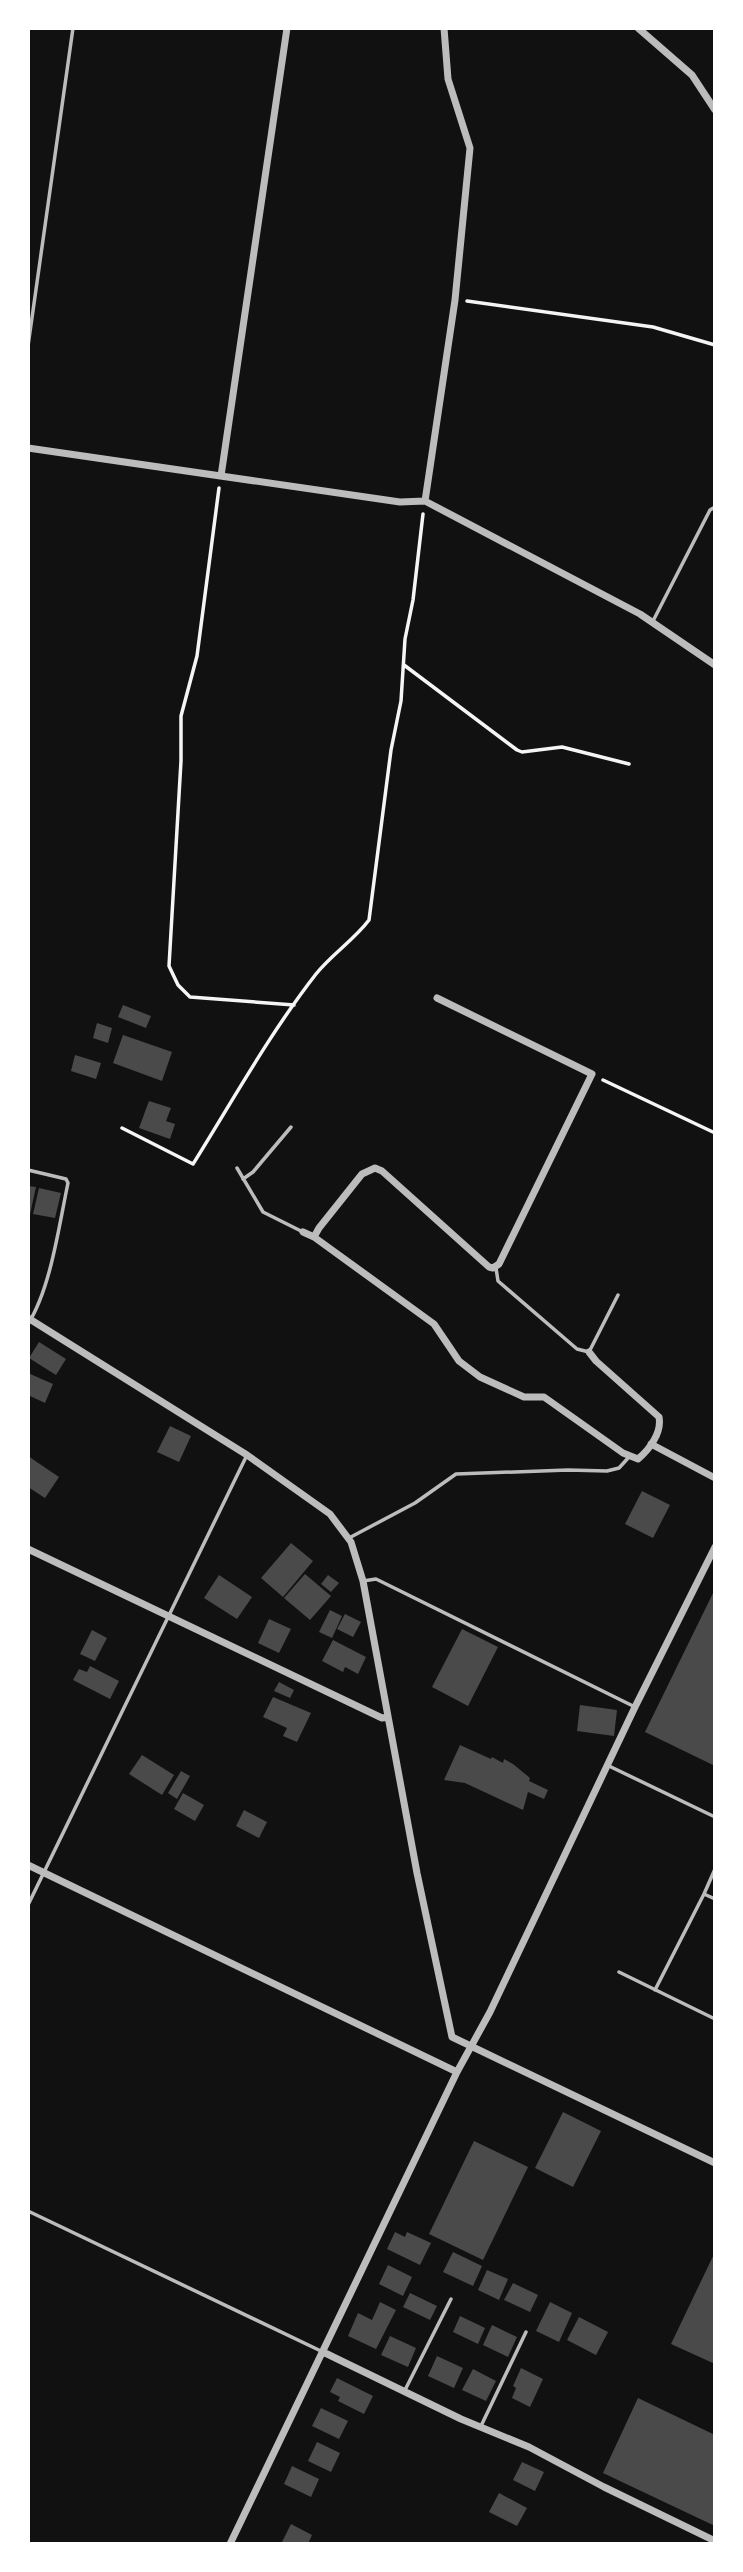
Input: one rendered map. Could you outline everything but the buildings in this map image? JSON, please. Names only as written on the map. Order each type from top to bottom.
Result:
[{"type":"street","points":[[221,476],[287,28]]},
{"type":"street","points":[[425,501],[454,300],[470,148],[448,79],[444,28]]},
{"type":"street","points":[[638,28],[692,75],[715,110]]},
{"type":"street","points":[[28,448],[400,502],[425,501],[653,621],[715,665]]},
{"type":"street","points":[[314,1237],[318,1228],[362,1174],[375,1168],[382,1171],[489,1267],[499,1264],[592,1074],[437,998]]},
{"type":"street","points":[[303,1232],[314,1237],[434,1324],[459,1361],[480,1377],[524,1397],[544,1396],[629,1457],[638,1459],[651,1444],[660,1426],[659,1417],[589,1352]]},
{"type":"street","points":[[29,1321],[247,1455],[330,1514],[349,1538],[363,1581],[450,2033],[456,2040],[715,2163]]},
{"type":"street","points":[[651,1444],[715,1478]]},
{"type":"street","points":[[230,2544],[470,2045],[490,2012],[635,1707],[715,1547]]},
{"type":"street","points":[[28,1549],[382,1718],[388,1717]]},
{"type":"street","points":[[28,1865],[457,2072]]},
{"type":"street","points":[[323,2352],[404,2392],[529,2447],[715,2541]]},
{"type":"lane","points":[[28,346],[73,28]]},
{"type":"lane","points":[[28,279],[36,281]]},
{"type":"lane","points":[[653,621],[710,510],[715,507]]},
{"type":"lane","points":[[243,1179],[253,1172],[290,1127]]},
{"type":"lane","points":[[237,1168],[263,1212],[303,1232]]},
{"type":"lane","points":[[28,1170],[66,1180],[68,1183],[48,1270],[29,1321]]},
{"type":"lane","points":[[496,1266],[498,1281],[577,1349],[589,1352],[618,1295]]},
{"type":"lane","points":[[28,1905],[247,1455]]},
{"type":"lane","points":[[349,1538],[415,1503],[456,1474],[607,1471],[619,1468],[629,1457]]},
{"type":"lane","points":[[363,1581],[376,1579],[635,1707]]},
{"type":"lane","points":[[609,1766],[715,1817]]},
{"type":"lane","points":[[656,1990],[715,1869]]},
{"type":"lane","points":[[704,1894],[715,1899]]},
{"type":"lane","points":[[619,1972],[715,2019]]},
{"type":"lane","points":[[28,2211],[323,2352]]},
{"type":"lane","points":[[404,2392],[450,2299]]},
{"type":"lane","points":[[481,2426],[526,2332]]},
{"type":"path","points":[[454,300],[653,327],[715,345]]},
{"type":"path","points":[[221,476],[197,656],[181,716],[181,761],[169,966],[178,985],[190,997],[294,1005]]},
{"type":"path","points":[[122,1128],[193,1164],[294,1005],[329,960],[369,920],[391,750],[401,701],[403,665],[425,501]]},
{"type":"path","points":[[403,665],[516,750],[522,752],[562,747],[629,764]]},
{"type":"path","points":[[592,1074],[715,1133]]}]
